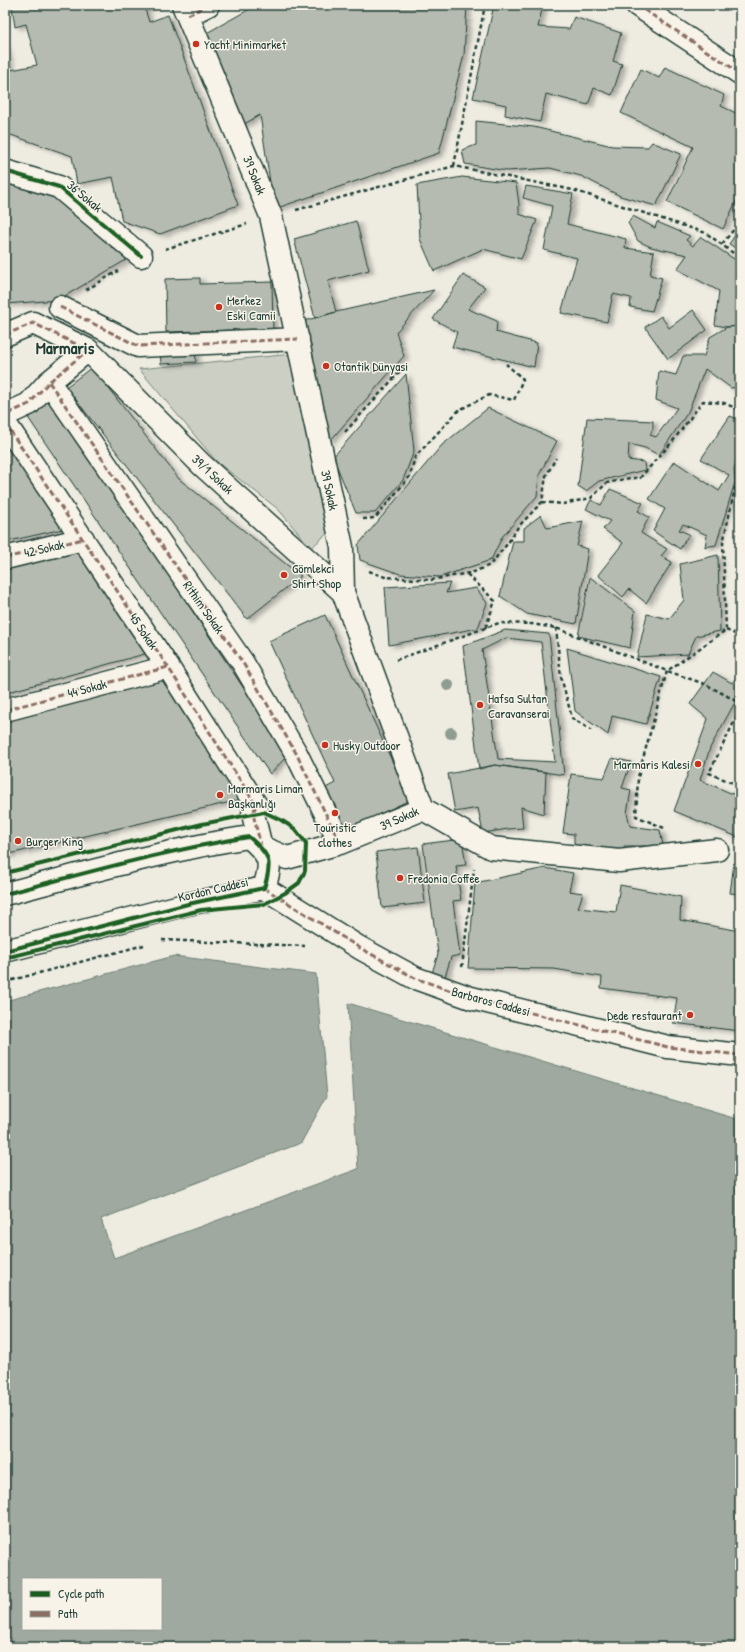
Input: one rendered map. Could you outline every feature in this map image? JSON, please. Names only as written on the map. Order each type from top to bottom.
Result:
[{"type":"street","points":[[185,10],[208,5]]},
{"type":"street","points":[[637,5],[740,73]]},
{"type":"street","name":"39 Sokak","points":[[185,10],[271,216],[342,546],[343,592],[424,809],[340,843],[287,858],[261,847]]},
{"type":"street","name":"36 Sokak","points":[[5,171],[59,187],[141,256]]},
{"type":"street","points":[[60,307],[138,346],[298,340]]},
{"type":"street","name":"39/1 Sokak","points":[[5,334],[34,323],[88,350],[202,465],[343,592]]},
{"type":"street","points":[[5,415],[29,404],[49,382],[88,350]]},
{"type":"street","name":"Rithim Sokak","points":[[49,382],[243,663],[296,753],[340,843]]},
{"type":"street","name":"45 Sokak","points":[[5,423],[168,667],[256,805],[253,814],[261,847]]},
{"type":"street","name":"42 Sokak","points":[[5,558],[83,539]]},
{"type":"street","name":"44 Sokak","points":[[5,710],[168,667]]},
{"type":"street","points":[[424,809],[490,848],[619,861],[717,850]]},
{"type":"street","points":[[5,894],[146,857],[204,844],[249,837],[261,847]]},
{"type":"street","name":"Kordon Caddesi","points":[[5,951],[188,904],[264,888],[270,870],[268,858],[261,847]]},
{"type":"street","name":"Barbaros Caddesi","points":[[264,888],[360,948],[415,978],[459,994],[668,1047],[740,1055]]},
{"type":"path","points":[[454,166],[486,5]]},
{"type":"path","points":[[60,307],[141,256],[271,216],[454,166],[573,190],[706,233],[740,258]]},
{"type":"path","points":[[722,244],[740,222]]},
{"type":"path","points":[[337,521],[375,518],[410,476],[415,456],[459,410],[489,395],[514,400],[523,379],[506,364]]},
{"type":"path","points":[[323,456],[404,367]]},
{"type":"path","points":[[542,502],[563,504],[591,498],[607,483],[630,478],[640,478],[673,441],[703,401],[724,403],[740,410]]},
{"type":"path","points":[[342,562],[385,577],[431,580],[467,574],[490,565],[508,543],[518,527],[542,502],[546,476],[556,458]]},
{"type":"path","points":[[726,630],[723,543],[740,466]]},
{"type":"path","points":[[467,574],[495,601],[484,629]]},
{"type":"path","points":[[371,669],[500,623],[532,624],[556,628],[705,684],[740,703]]},
{"type":"path","points":[[556,628],[561,677],[572,718],[591,730]]},
{"type":"path","points":[[726,630],[740,636]]},
{"type":"path","points":[[670,830],[636,816],[638,777],[667,671],[726,630]]},
{"type":"path","points":[[740,710],[709,773],[740,786]]},
{"type":"path","points":[[459,994],[478,841]]},
{"type":"path","points":[[156,942],[163,940],[312,946]]},
{"type":"path","points":[[5,982],[148,944]]},
{"type":"shaded area","points":[[293,354],[332,529],[311,548],[278,509],[217,462],[139,369]]},
{"type":"shaded area","points":[[174,956],[316,974],[327,1096],[301,1143],[101,1219],[114,1258],[358,1169],[348,1003],[740,1120],[740,1647],[5,1647],[5,1001]]},
{"type":"building","points":[[22,5],[153,5],[145,9],[149,22],[168,15],[238,205],[160,234],[122,221],[113,177],[77,184],[72,156],[5,133],[5,45],[11,70],[37,65],[26,24],[15,27],[12,7]]},
{"type":"building","points":[[257,5],[467,5],[464,55],[439,153],[274,209],[260,115],[237,128],[203,35]]},
{"type":"building","points":[[494,5],[543,5],[538,27],[569,29],[574,17],[621,33],[613,61],[622,64],[612,95],[594,88],[588,105],[546,94],[540,122],[505,115],[506,105],[473,98]]},
{"type":"building","points":[[665,67],[724,95],[721,106],[740,115],[740,179],[737,186],[740,188],[740,193],[723,229],[667,202],[693,147],[621,113],[641,69],[659,78]]},
{"type":"building","points":[[476,121],[534,127],[612,146],[648,147],[652,142],[681,154],[656,206],[620,196],[581,176],[550,168],[507,171],[465,164],[462,150],[476,145]]},
{"type":"building","points":[[5,175],[46,190],[127,253],[126,260],[58,300],[5,304]]},
{"type":"building","points":[[462,177],[516,183],[519,214],[537,220],[521,259],[483,249],[434,271],[420,239],[417,185]]},
{"type":"building","points":[[526,186],[573,194],[567,224],[626,239],[625,248],[654,252],[650,275],[662,278],[652,311],[630,307],[631,298],[613,294],[607,322],[561,313],[577,258],[544,250],[552,206],[523,198]]},
{"type":"building","points":[[633,216],[655,228],[657,222],[690,236],[686,240],[693,246],[701,237],[740,263],[740,326],[727,327],[715,325],[719,291],[677,269],[687,255],[651,247],[638,241],[628,223]]},
{"type":"building","points":[[356,221],[369,270],[328,281],[336,312],[315,318],[294,239]]},
{"type":"building","points":[[740,228],[740,251],[729,244]]},
{"type":"building","points":[[463,275],[485,287],[468,309],[497,321],[496,332],[537,343],[534,367],[452,347],[457,332],[433,319]]},
{"type":"building","name":"Merkez Eski Camii","points":[[200,278],[200,284],[272,282],[273,329],[166,332],[165,279]]},
{"type":"building","points":[[434,290],[396,332],[404,356],[329,442],[300,322],[336,312]]},
{"type":"building","points":[[693,310],[707,330],[668,359],[645,327],[661,316],[669,328]]},
{"type":"building","points":[[740,326],[740,387],[731,388],[705,369],[688,412],[659,455],[645,448],[629,444],[628,460],[644,462],[645,470],[599,481],[586,491],[578,486],[587,418],[653,421],[653,428],[650,435],[656,437],[677,408],[656,400],[659,371],[676,375],[683,356],[704,356],[710,337],[727,327]]},
{"type":"building","points":[[195,350],[196,362],[161,364],[160,352]]},
{"type":"building","points":[[92,367],[179,479],[301,576],[247,619],[66,387]]},
{"type":"building","points":[[406,374],[414,451],[403,480],[375,513],[356,513],[333,457]]},
{"type":"building","points":[[51,398],[288,755],[270,774],[27,416]]},
{"type":"building","points":[[488,408],[557,441],[539,475],[537,496],[502,537],[491,560],[440,577],[400,574],[360,560],[358,545],[442,445]]},
{"type":"building","points":[[730,416],[740,420],[740,447],[734,469],[735,482],[716,545],[705,547],[707,535],[683,524],[679,530],[689,534],[680,549],[653,531],[665,509],[649,499],[674,461],[719,491],[729,475],[701,459]]},
{"type":"building","points":[[5,438],[67,528],[5,542]]},
{"type":"building","points":[[610,489],[643,503],[638,511],[649,517],[641,533],[667,549],[661,556],[672,562],[646,603],[629,589],[623,597],[598,575],[623,543],[603,529],[610,521],[586,509],[591,500],[601,505]]},
{"type":"building","points":[[541,515],[547,528],[583,521],[577,546],[588,549],[576,624],[527,614],[500,596],[513,541],[524,541],[524,528]]},
{"type":"building","points":[[79,545],[148,653],[5,693],[5,565]]},
{"type":"building","points":[[718,555],[720,631],[696,636],[688,654],[637,657],[647,614],[669,619],[684,600],[680,564]]},
{"type":"building","points":[[590,577],[635,611],[630,648],[578,636]]},
{"type":"building","points":[[450,583],[446,593],[476,588],[487,603],[478,628],[389,645],[385,587]]},
{"type":"building","points":[[325,615],[410,800],[341,832],[322,790],[335,783],[269,641]]},
{"type":"building","name":"Hafsa Sultan Caravanserai","points":[[505,630],[549,634],[564,775],[495,765],[479,769],[463,646]],"holes":[[[506,638],[541,642],[555,762],[498,759],[482,650]]]},
{"type":"building","points":[[567,648],[661,677],[646,724],[612,716],[608,735],[575,711]]},
{"type":"building","name":"Marmaris Kalesi","points":[[713,672],[732,683],[740,673],[740,693],[710,748],[700,780],[740,797],[740,838],[674,811],[708,719],[690,704]]},
{"type":"building","points":[[167,676],[239,800],[5,855],[5,719]]},
{"type":"building","points":[[612,758],[631,762],[622,788],[631,790],[627,813],[630,826],[660,830],[664,851],[646,853],[646,846],[624,846],[624,856],[574,848],[574,834],[563,833],[571,774],[604,778]]},
{"type":"building","points":[[495,765],[546,772],[544,814],[521,807],[523,828],[483,833],[478,808],[455,812],[448,774]]},
{"type":"building","points":[[462,839],[466,865],[456,866],[461,900],[453,901],[460,955],[451,957],[444,980],[431,976],[438,954],[423,844]]},
{"type":"building","name":"Fredonia Coffee","points":[[418,847],[425,903],[382,908],[376,852]]},
{"type":"building","points":[[734,863],[740,865],[740,894],[730,893]]},
{"type":"building","points":[[545,868],[573,873],[569,891],[583,893],[578,908],[616,912],[620,885],[681,897],[680,920],[740,931],[740,1000],[738,1000],[740,1031],[673,1023],[677,998],[601,988],[602,977],[554,969],[468,968],[475,883]]},
{"type":"marked path","points":[[188,15],[208,5]]},
{"type":"marked path","points":[[637,5],[740,73]]},
{"type":"marked path","points":[[60,307],[138,346],[298,339]]},
{"type":"marked path","points":[[5,335],[33,323],[88,350],[49,382],[29,404],[5,415]]},
{"type":"marked path","points":[[49,382],[243,663],[296,753],[340,843]]},
{"type":"marked path","points":[[5,423],[168,667],[256,805],[253,814],[261,846]]},
{"type":"marked path","points":[[5,558],[83,539]]},
{"type":"marked path","points":[[5,710],[168,667]]},
{"type":"marked path","points":[[264,888],[360,948],[415,978],[471,998],[668,1047],[740,1055]]},
{"type":"cycle path","points":[[5,171],[59,187],[141,256]]},
{"type":"cycle path","points":[[5,873],[202,824],[264,812],[295,829],[306,843],[305,871],[299,883],[285,893],[264,904],[201,910],[5,958]]},
{"type":"cycle path","points":[[5,894],[157,855],[249,837],[265,854],[269,865],[264,888],[188,904],[5,951]]},
{"type":"place","name":"Yacht Minimarket","points":[[196,44]]},
{"type":"place","name":"Merkez Eski Camii","points":[[219,307]]},
{"type":"place","name":"Otantik Dünyasi","points":[[326,366]]},
{"type":"place","name":"Gömlekci Shirt Shop","points":[[284,575]]},
{"type":"place","name":"Hafsa Sultan Caravanserai","points":[[480,705]]},
{"type":"place","name":"Husky Outdoor","points":[[325,745]]},
{"type":"place","name":"Marmaris Kalesi","points":[[698,764]]},
{"type":"place","name":"Marmaris Liman Başkanlığı","points":[[220,795]]},
{"type":"place","name":"Touristic clothes","points":[[335,813]]},
{"type":"place","name":"Burger King","points":[[18,841]]},
{"type":"place","name":"Fredonia Coffee","points":[[400,878]]},
{"type":"place","name":"Dede restaurant","points":[[690,1015]]},
{"type":"district","name":"Marmaris","points":[[65,347]]}]
